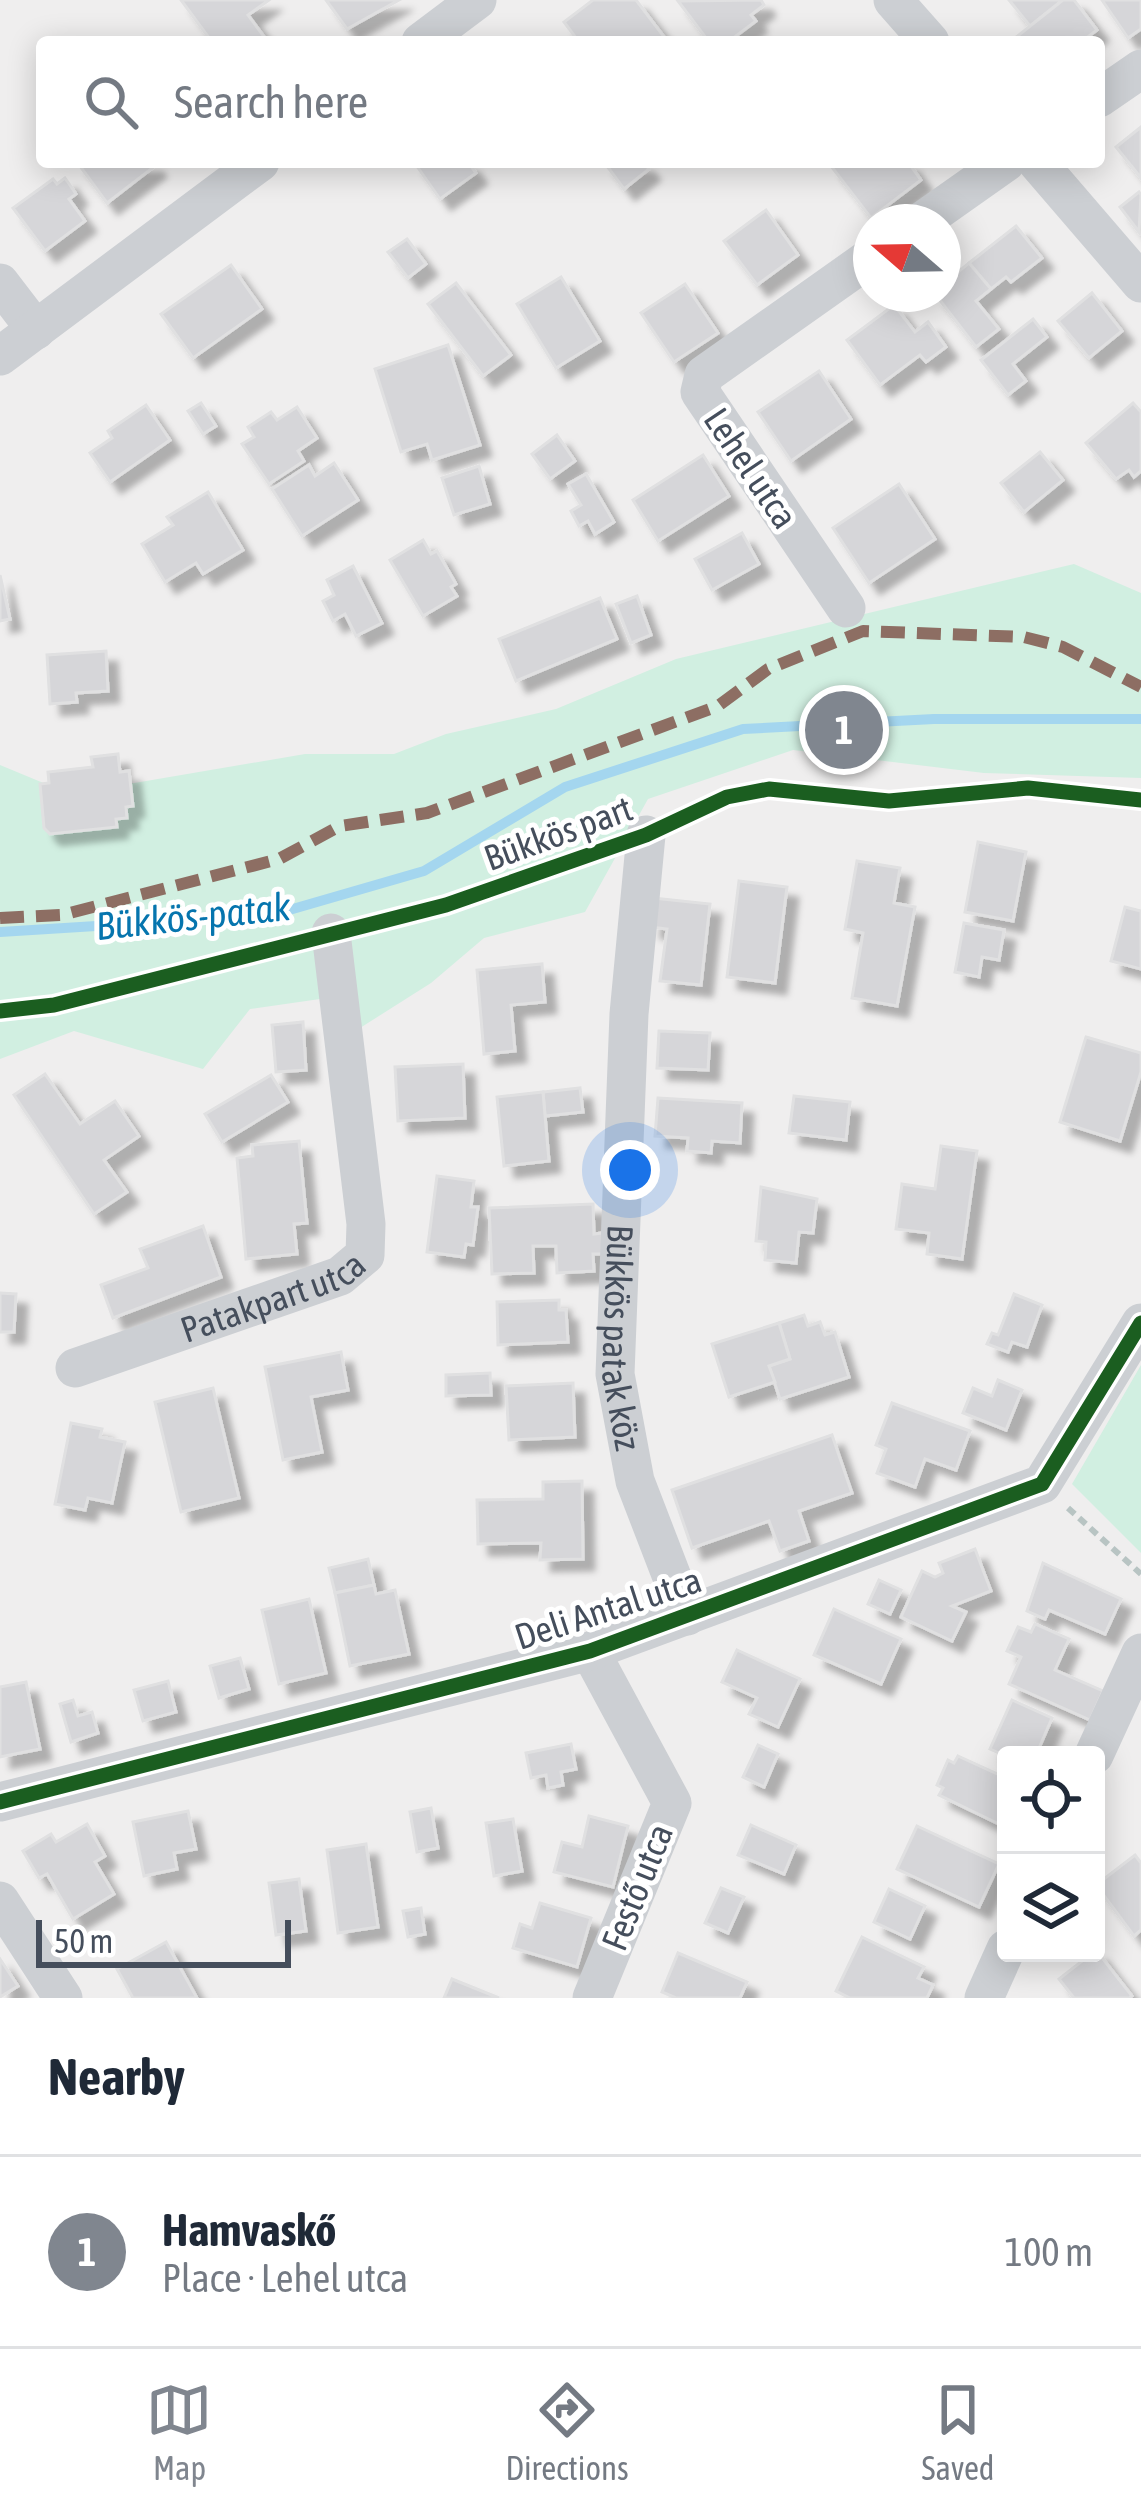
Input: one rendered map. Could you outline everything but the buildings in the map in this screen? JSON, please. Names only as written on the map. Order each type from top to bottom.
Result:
[{"type":"street","points":[[429,36],[477,0]]},
{"type":"street","points":[[893,0],[925,36]]},
{"type":"street","points":[[1105,94],[1141,69]]},
{"type":"street","points":[[0,356],[252,168]]},
{"type":"street","points":[[946,204],[998,168]]},
{"type":"street","points":[[1041,168],[1141,284]]},
{"type":"street","name":"Lehel utca","points":[[846,608],[700,392],[704,375],[853,270]]},
{"type":"street","points":[[0,283],[35,330]]},
{"type":"street","name":"Bükkös patak köz","points":[[646,836],[617,1230],[615,1374],[635,1481],[687,1616]]},
{"type":"street","name":"Patakpart utca","points":[[75,1369],[340,1276],[365,1255],[366,1224],[331,933]]},
{"type":"street","points":[[1042,1484],[1141,1323]]},
{"type":"street","name":"Deli Antal utca","points":[[0,1802],[590,1651],[1042,1484]]},
{"type":"street","name":"Festő utca","points":[[590,1651],[672,1803],[592,1998]]},
{"type":"street","points":[[1098,1746],[1141,1653]]},
{"type":"street","points":[[0,1901],[63,1998]]},
{"type":"street","points":[[984,1998],[1000,1962]]},
{"type":"path","points":[[1042,1484],[1141,1574]]},
{"type":"green space","points":[[1074,564],[1141,593],[1141,778],[984,773],[793,750],[648,799],[585,912],[484,938],[431,983],[360,1028],[320,999],[250,1009],[203,1069],[74,1031],[0,1059],[0,765],[70,794],[305,754],[394,754],[446,734],[556,709],[676,659]]},
{"type":"green space","points":[[1141,1365],[1141,1553],[1072,1484]]},
{"type":"waterway","name":"Bükkös-patak","points":[[0,932],[272,915],[424,871],[565,787],[743,729],[934,719],[1141,719]]},
{"type":"marked path","points":[[0,918],[62,915],[279,859],[340,826],[427,813],[718,706],[768,669],[863,631],[1024,637],[1063,647],[1141,687]]},
{"type":"cycle path","name":"Bükkös part","points":[[0,1011],[54,1005],[446,905],[646,835],[727,797],[769,789],[889,801],[1028,788],[1141,800]]},
{"type":"cycle path","points":[[0,1802],[590,1651],[1042,1484],[1141,1323]]},
{"type":"place","name":"Hamvaskő","points":[[844,730]]}]
